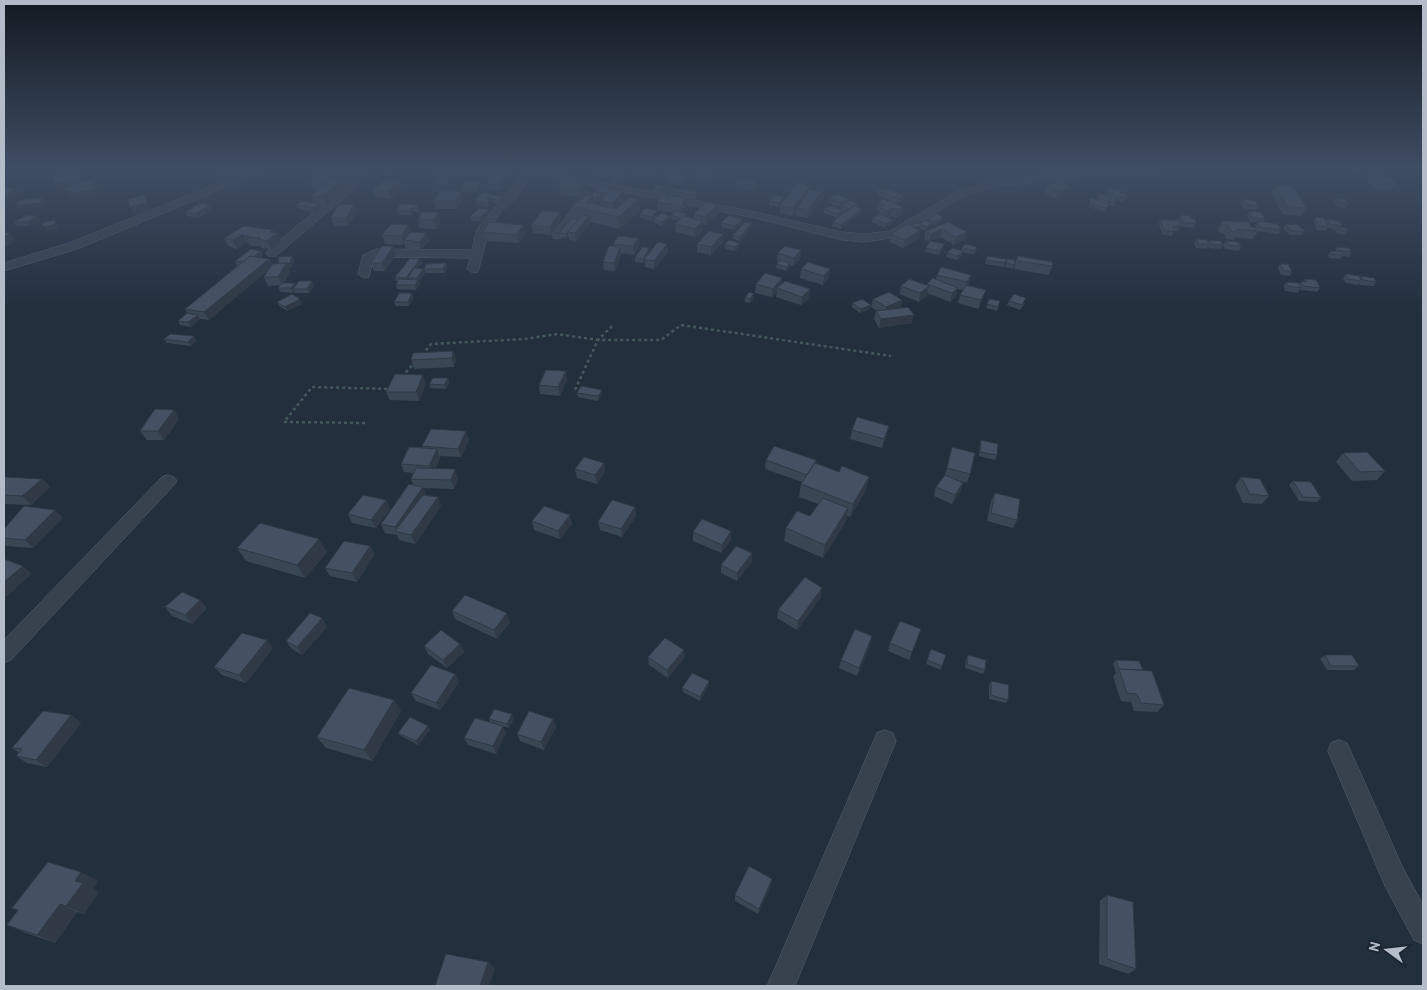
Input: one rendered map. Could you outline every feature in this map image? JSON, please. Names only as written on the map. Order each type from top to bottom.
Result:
[{"type":"street","points":[[4,267],[73,246],[150,215]]},
{"type":"street","points":[[272,253],[317,215]]},
{"type":"street","points":[[472,269],[483,229],[493,215]]},
{"type":"street","points":[[558,235],[573,215]]},
{"type":"street","points":[[756,215],[842,236],[874,238],[899,231],[925,215]]},
{"type":"street","points":[[364,274],[367,258],[376,253],[477,254]]},
{"type":"street","points":[[4,654],[168,481]]},
{"type":"street","points":[[780,986],[885,741]]},
{"type":"street","points":[[1339,750],[1394,877],[1423,931]]},
{"type":"path","points":[[366,423],[284,422],[312,388],[390,390],[431,344],[525,339],[557,334],[598,340],[661,340],[681,325],[891,356]]},
{"type":"path","points":[[574,392],[598,340],[612,326]]},
{"type":"building","points":[[27,215],[37,216],[27,222],[14,222]]},
{"type":"building","points":[[333,215],[348,215],[346,218],[331,218]]},
{"type":"building","points":[[420,215],[436,215],[434,220],[418,220]]},
{"type":"building","points":[[472,215],[483,215],[480,218],[470,217]]},
{"type":"building","points":[[539,215],[558,215],[550,227],[531,225]]},
{"type":"building","points":[[582,215],[589,216],[575,233],[568,232]]},
{"type":"building","points":[[659,215],[670,216],[662,222],[653,219]]},
{"type":"building","points":[[672,215],[685,215],[681,218]]},
{"type":"building","points":[[729,215],[742,219],[735,226],[721,223]]},
{"type":"building","points":[[854,215],[841,225],[833,222],[838,217]]},
{"type":"building","points":[[883,215],[893,220],[886,224],[873,218]]},
{"type":"building","points":[[934,215],[943,217],[935,222],[928,219]]},
{"type":"building","points":[[1181,215],[1190,216],[1191,219],[1195,219],[1196,224],[1182,222]]},
{"type":"building","points":[[1251,215],[1263,215],[1265,219]]},
{"type":"building","points":[[683,216],[703,221],[695,229],[675,224]]},
{"type":"building","points":[[1316,217],[1324,218],[1328,227],[1319,226]]},
{"type":"building","points":[[572,218],[579,219],[566,234],[559,233]]},
{"type":"building","points":[[1327,219],[1340,221],[1342,226],[1329,224]]},
{"type":"building","points":[[54,220],[56,224],[44,227],[42,223]]},
{"type":"building","points":[[925,220],[933,223],[926,227],[921,225],[917,228],[911,226],[915,223],[919,224]]},
{"type":"building","points":[[1160,220],[1179,220],[1180,227],[1173,226],[1174,232],[1164,230]]},
{"type":"building","points":[[1222,221],[1249,222],[1251,227],[1256,228],[1258,231],[1237,229],[1238,232],[1231,231],[1228,225],[1224,225]]},
{"type":"building","points":[[1257,221],[1278,224],[1281,230],[1260,227]]},
{"type":"building","points":[[489,222],[523,225],[517,235],[483,232]]},
{"type":"building","points":[[745,222],[752,223],[740,237],[733,235]]},
{"type":"building","points":[[948,222],[967,232],[956,237],[942,229],[931,234],[926,231]]},
{"type":"building","points":[[391,224],[409,225],[401,236],[382,235]]},
{"type":"building","points":[[907,224],[920,230],[905,240],[891,234]]},
{"type":"building","points":[[1297,224],[1305,231],[1292,231],[1285,225]]},
{"type":"building","points":[[244,226],[273,230],[270,232],[277,233],[267,241],[257,239],[260,238],[247,237],[249,236],[243,234],[233,240],[224,238]]},
{"type":"building","points":[[1338,227],[1346,228],[1348,231],[1340,230]]},
{"type":"building","points":[[709,231],[723,234],[711,247],[697,244]]},
{"type":"building","points":[[411,232],[426,233],[419,242],[404,240]]},
{"type":"building","points":[[618,236],[638,238],[633,246],[613,244]]},
{"type":"building","points":[[1196,239],[1207,240],[1209,244],[1198,244]]},
{"type":"building","points":[[729,240],[739,243],[735,247],[725,244]]},
{"type":"building","points":[[1209,240],[1221,241],[1223,245],[1211,244]]},
{"type":"building","points":[[930,241],[944,244],[940,251],[926,248]]},
{"type":"building","points":[[1226,241],[1238,242],[1241,246],[1228,245]]},
{"type":"building","points":[[658,242],[667,244],[654,261],[644,259]]},
{"type":"building","points":[[965,244],[977,247],[975,251],[962,248]]},
{"type":"building","points":[[382,246],[393,246],[382,263],[371,263]]},
{"type":"building","points":[[609,246],[620,247],[614,263],[603,262]]},
{"type":"building","points":[[785,246],[801,250],[794,258],[778,253]]},
{"type":"building","points":[[642,247],[649,248],[643,259],[635,258]]},
{"type":"building","points":[[1337,247],[1349,248],[1351,252],[1340,251]]},
{"type":"building","points":[[952,248],[963,251],[958,256],[947,253]]},
{"type":"building","points":[[251,249],[261,251],[243,262],[235,261]]},
{"type":"building","points":[[1331,251],[1341,252],[1343,255],[1332,254]]},
{"type":"building","points":[[250,256],[269,259],[204,312],[185,309]]},
{"type":"building","points":[[292,256],[290,263],[278,263],[279,257]]},
{"type":"building","points":[[987,256],[1006,259],[1005,263],[986,260]]},
{"type":"building","points":[[1017,256],[1053,262],[1052,266],[1017,261]]},
{"type":"building","points":[[410,258],[420,259],[406,278],[395,277]]},
{"type":"building","points":[[1007,259],[1015,260],[1014,265],[1007,263]]},
{"type":"building","points":[[780,260],[790,263],[787,267],[777,264]]},
{"type":"building","points":[[808,262],[830,269],[824,276],[801,269]]},
{"type":"building","points":[[286,263],[278,277],[264,277],[272,264]]},
{"type":"building","points":[[446,263],[443,269],[424,269],[426,264]]},
{"type":"building","points":[[1280,264],[1288,264],[1292,271],[1284,271]]},
{"type":"building","points":[[941,267],[971,275],[967,282],[937,275]]},
{"type":"building","points":[[414,268],[423,269],[417,278],[408,278]]},
{"type":"building","points":[[765,273],[782,278],[773,289],[756,284]]},
{"type":"building","points":[[1346,274],[1359,276],[1361,281],[1348,279]]},
{"type":"building","points":[[1361,276],[1374,278],[1376,282],[1363,280]]},
{"type":"building","points":[[933,278],[958,288],[952,293],[927,284]]},
{"type":"building","points":[[399,279],[418,280],[415,285],[396,285]]},
{"type":"building","points":[[909,279],[929,286],[920,293],[901,286]]},
{"type":"building","points":[[1305,279],[1316,280],[1320,288],[1303,286],[1301,281],[1307,282]]},
{"type":"building","points":[[299,281],[312,281],[307,289],[293,289]]},
{"type":"building","points":[[785,281],[810,289],[802,297],[777,288]]},
{"type":"building","points":[[1286,282],[1299,283],[1301,288],[1288,286]]},
{"type":"building","points":[[282,283],[295,283],[291,288],[278,288]]},
{"type":"building","points":[[966,285],[986,290],[981,300],[960,295]]},
{"type":"building","points":[[749,292],[754,294],[750,299],[745,298]]},
{"type":"building","points":[[889,292],[902,300],[886,307],[873,299]]},
{"type":"building","points":[[399,293],[412,293],[408,302],[394,302]]},
{"type":"building","points":[[292,294],[300,299],[285,307],[277,302]]},
{"type":"building","points":[[1014,294],[1026,298],[1022,305],[1009,301]]},
{"type":"building","points":[[862,299],[871,305],[861,309],[852,303]]},
{"type":"building","points":[[989,299],[1000,301],[998,307],[987,304]]},
{"type":"building","points":[[908,307],[914,315],[881,319],[876,311]]},
{"type":"building","points":[[187,313],[198,315],[188,322],[178,321]]},
{"type":"building","points":[[170,334],[194,336],[188,342],[164,339]]},
{"type":"building","points":[[453,351],[452,358],[411,360],[413,353]]},
{"type":"building","points":[[546,370],[566,371],[558,387],[539,385]]},
{"type":"building","points":[[395,374],[423,375],[416,392],[386,392]]},
{"type":"building","points":[[433,378],[448,378],[444,385],[429,384]]},
{"type":"building","points":[[581,386],[602,390],[598,396],[577,393]]},
{"type":"building","points":[[155,409],[174,410],[158,431],[140,431]]},
{"type":"building","points":[[857,417],[889,426],[884,439],[852,430]]},
{"type":"building","points":[[431,429],[466,431],[458,449],[422,446]]},
{"type":"building","points":[[981,440],[998,444],[997,455],[980,452]]},
{"type":"building","points":[[774,446],[816,460],[807,475],[766,460]]},
{"type":"building","points":[[409,447],[437,449],[429,466],[401,464]]},
{"type":"building","points":[[952,447],[975,453],[970,474],[947,468]]},
{"type":"building","points":[[1367,452],[1385,471],[1360,472],[1343,453]]},
{"type":"building","points":[[584,457],[604,463],[595,475],[575,469]]},
{"type":"building","points":[[815,463],[839,472],[842,466],[869,477],[853,504],[801,484]]},
{"type":"building","points":[[416,468],[455,469],[451,480],[411,479]]},
{"type":"building","points":[[945,475],[963,483],[955,495],[936,487]]},
{"type":"building","points":[[4,477],[42,479],[22,496],[4,495]]},
{"type":"building","points":[[1241,477],[1260,479],[1269,496],[1250,494]]},
{"type":"building","points":[[1293,481],[1311,482],[1321,498],[1303,497]]},
{"type":"building","points":[[409,484],[423,487],[395,527],[381,524]]},
{"type":"building","points":[[995,493],[1020,499],[1017,520],[991,513]]},
{"type":"building","points":[[363,495],[386,500],[371,520],[348,514]]},
{"type":"building","points":[[423,495],[438,497],[411,535],[395,531]]},
{"type":"building","points":[[823,498],[848,508],[825,545],[786,528],[797,511],[810,516]]},
{"type":"building","points":[[612,500],[635,507],[621,529],[598,522]]},
{"type":"building","points":[[24,506],[55,510],[25,540],[4,538],[4,529]]},
{"type":"building","points":[[544,506],[570,515],[558,531],[532,521]]},
{"type":"building","points":[[702,519],[731,531],[722,545],[693,532]]},
{"type":"building","points":[[260,523],[319,539],[297,565],[237,548]]},
{"type":"building","points":[[344,541],[370,546],[352,573],[325,568]]},
{"type":"building","points":[[736,546],[752,553],[737,573],[721,565]]},
{"type":"building","points":[[4,559],[23,566],[4,582]]},
{"type":"building","points":[[805,577],[822,588],[798,621],[778,610]]},
{"type":"building","points":[[182,592],[200,600],[185,615],[165,607]]},
{"type":"building","points":[[465,595],[507,613],[494,630],[452,611]]},
{"type":"building","points":[[310,613],[322,618],[297,647],[286,641]]},
{"type":"building","points":[[900,621],[921,629],[912,652],[890,643]]},
{"type":"building","points":[[855,629],[872,636],[859,668],[841,660]]},
{"type":"building","points":[[441,630],[460,644],[443,660],[424,646]]},
{"type":"building","points":[[242,633],[267,640],[239,675],[214,667]]},
{"type":"building","points":[[665,638],[684,650],[667,670],[648,657]]},
{"type":"building","points":[[931,649],[946,655],[942,666],[927,660]]},
{"type":"building","points":[[968,655],[986,660],[985,670],[967,664]]},
{"type":"building","points":[[1325,655],[1352,655],[1359,666],[1331,666]]},
{"type":"building","points":[[1116,660],[1139,661],[1143,670],[1119,669]]},
{"type":"building","points":[[431,665],[455,674],[436,703],[411,693]]},
{"type":"building","points":[[1119,669],[1152,671],[1164,705],[1141,703],[1137,694],[1127,693]]},
{"type":"building","points":[[692,673],[709,681],[700,697],[682,688]]},
{"type":"building","points":[[991,681],[1009,685],[1008,700],[991,695]]},
{"type":"building","points":[[349,688],[394,700],[364,750],[317,737]]},
{"type":"building","points":[[494,709],[512,714],[507,724],[489,719]]},
{"type":"building","points":[[43,711],[71,715],[36,760],[16,756],[22,749],[12,748]]},
{"type":"building","points":[[529,711],[553,719],[541,742],[517,734]]},
{"type":"building","points":[[410,717],[428,726],[416,741],[398,733]]},
{"type":"building","points":[[475,718],[503,726],[493,746],[464,738]]},
{"type":"building","points":[[48,862],[81,872],[75,881],[83,883],[66,906],[60,904],[37,935],[7,925],[18,910],[12,908]]},
{"type":"building","points":[[749,866],[772,879],[759,909],[735,895]]},
{"type":"building","points":[[1107,895],[1133,902],[1136,969],[1107,959]]},
{"type":"building","points":[[446,954],[488,962],[480,986],[435,986]]}]
